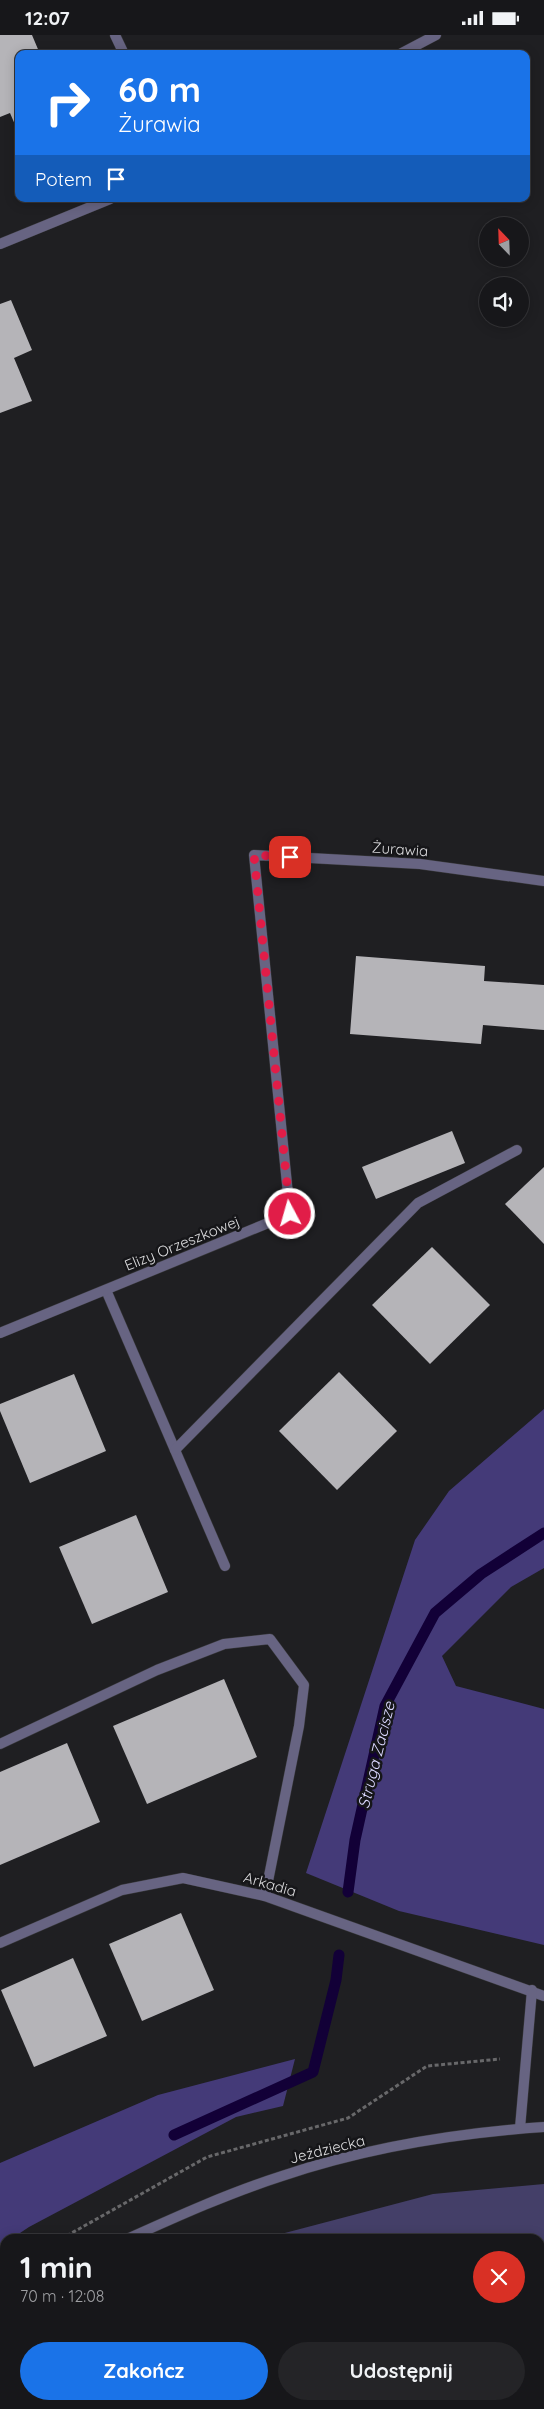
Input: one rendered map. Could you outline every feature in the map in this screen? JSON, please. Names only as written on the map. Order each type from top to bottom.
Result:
[{"type":"street","points":[[114,35],[122,50]]},
{"type":"street","points":[[408,50],[436,35]]},
{"type":"street","points":[[0,244],[103,202]]},
{"type":"street","name":"Żurawia","points":[[254,855],[420,864],[544,881]]},
{"type":"street","name":"Elizy Orzeszkowej","points":[[0,1333],[290,1214],[254,855]]},
{"type":"street","points":[[175,1450],[418,1203],[517,1151]]},
{"type":"street","points":[[106,1290],[225,1566]]},
{"type":"street","points":[[0,1744],[157,1670],[224,1644],[270,1639],[304,1685],[299,1726],[265,1896]]},
{"type":"street","name":"Arkadia","points":[[0,1943],[122,1890],[183,1878],[265,1896],[532,1990],[544,1996]]},
{"type":"street","points":[[520,2128],[532,1990]]},
{"type":"street","name":"Jeździecka","points":[[138,2234],[201,2206],[283,2175],[349,2158],[441,2138],[520,2128],[544,2127]]},
{"type":"path","points":[[70,2234],[208,2157],[348,2118],[427,2066],[527,2056]]},
{"type":"shaded area","points":[[544,1409],[544,1568],[511,1587],[442,1656],[456,1686],[544,1709],[544,1945],[399,1911],[306,1873],[415,1540],[449,1491]]},
{"type":"shaded area","points":[[295,2059],[283,2106],[236,2117],[18,2234],[0,2234],[0,2163],[158,2095]]},
{"type":"shaded area","points":[[544,2184],[544,2234],[281,2234],[433,2194]]},
{"type":"building","points":[[0,35],[32,35],[38,50],[15,50],[15,125],[10,113],[0,117]]},
{"type":"building","points":[[11,300],[32,350],[14,358],[32,401],[0,413],[0,304]]},
{"type":"building","points":[[356,956],[485,966],[484,981],[544,985],[544,1030],[483,1025],[481,1044],[350,1034]]},
{"type":"building","points":[[452,1131],[465,1163],[376,1199],[362,1167]]},
{"type":"building","points":[[544,1167],[544,1244],[505,1204]]},
{"type":"building","points":[[432,1247],[490,1305],[430,1364],[372,1305]]},
{"type":"building","points":[[339,1372],[397,1431],[337,1490],[279,1431]]},
{"type":"building","points":[[74,1374],[106,1451],[30,1483],[0,1411],[0,1404]]},
{"type":"building","points":[[136,1515],[168,1592],[92,1624],[59,1547]]},
{"type":"building","points":[[224,1679],[257,1757],[147,1804],[113,1726]]},
{"type":"building","points":[[67,1743],[100,1822],[0,1865],[0,1772]]},
{"type":"building","points":[[181,1913],[214,1990],[142,2021],[109,1944]]},
{"type":"building","points":[[73,1958],[107,2036],[34,2067],[1,1990]]},
{"type":"waterway","name":"Struga Zacisze","points":[[348,1892],[355,1840],[385,1706],[435,1613],[481,1574],[544,1533]]},
{"type":"waterway","name":"Struga Zacisze","points":[[174,2135],[313,2072],[336,1980],[339,1955]]},
{"type":"route","points":[[290,857],[254,855],[290,1214]]}]
